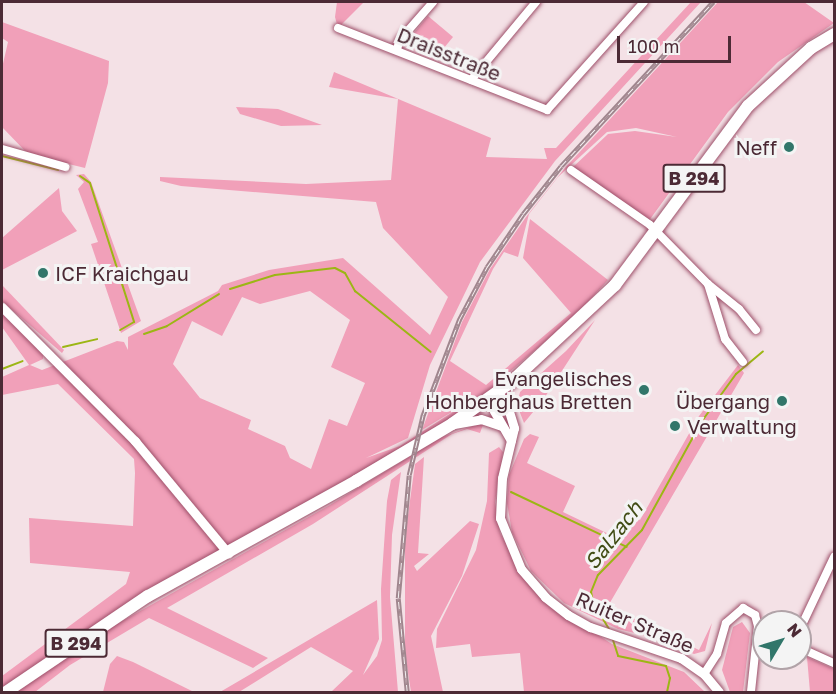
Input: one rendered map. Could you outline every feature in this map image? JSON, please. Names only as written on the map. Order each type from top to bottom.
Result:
[{"type":"main road","name":"B 294","points":[[6,693],[148,596],[228,553],[452,424],[498,392],[573,328],[615,285],[748,105],[811,48],[834,34]]},
{"type":"street","points":[[397,50],[399,41],[433,2]]},
{"type":"street","points":[[471,80],[536,2]]},
{"type":"street","name":"Draisstraße","points":[[338,28],[547,110],[644,2]]},
{"type":"street","points":[[2,149],[65,167]]},
{"type":"street","points":[[571,170],[656,231],[708,284],[740,309],[756,330]]},
{"type":"street","points":[[708,284],[725,339],[743,362]]},
{"type":"street","points":[[2,307],[135,441],[228,553]]},
{"type":"street","points":[[498,392],[494,411],[501,426],[512,440]]},
{"type":"street","name":"Ruiter Straße","points":[[498,392],[513,420],[512,440],[499,500],[500,518],[511,550],[545,597],[598,630],[667,652],[704,674],[719,693]]},
{"type":"street","points":[[452,424],[481,419],[501,426]]},
{"type":"street","points":[[809,610],[834,557]]},
{"type":"street","name":"Ruiter Straße","points":[[704,674],[717,654],[726,623],[743,606],[755,615],[758,626],[751,693]]},
{"type":"street","points":[[812,653],[834,663]]},
{"type":"shaded area","points":[[337,2],[364,2],[338,28],[335,17]]},
{"type":"shaded area","points":[[691,2],[701,2],[555,161],[480,262],[430,365],[408,438],[366,458],[400,446],[465,404],[422,430],[462,322],[490,269],[526,217],[564,169],[718,2],[804,2],[834,23],[778,62],[728,112],[648,222],[572,168],[608,134],[635,131],[677,137],[636,128],[607,132],[558,177],[529,214],[518,257],[504,252],[493,269],[450,361],[486,385],[571,313],[523,258],[530,219],[608,280],[576,315],[506,375],[511,382],[49,662],[330,505],[442,437],[484,422],[480,433],[467,429],[452,434],[313,524],[167,608],[268,658],[253,668],[149,618],[70,665],[35,692],[2,692],[2,676],[126,584],[130,572],[30,563],[29,518],[133,526],[135,473],[134,459],[58,384],[2,395],[2,377],[29,365],[2,327],[2,311],[43,352],[43,359],[30,365],[42,370],[117,341],[124,342],[128,350],[128,337],[218,291],[222,285],[269,270],[343,258],[430,335],[448,297],[383,228],[376,202],[181,186],[160,181],[160,177],[306,184],[391,180],[398,99],[329,87],[334,72],[491,138],[486,157],[547,159],[544,148],[556,148]],"holes":[[[310,291],[350,320],[331,367],[365,383],[347,426],[329,419],[311,469],[290,458],[285,446],[248,429],[251,420],[200,398],[173,364],[192,321],[222,336],[242,297],[260,304]]]},
{"type":"shaded area","points":[[428,16],[453,37],[434,60],[404,45]]},
{"type":"shaded area","points":[[2,22],[109,61],[108,83],[85,168],[28,154],[2,127],[2,68],[8,42],[2,38]]},
{"type":"shaded area","points":[[236,107],[278,109],[322,125],[281,126],[240,114]]},
{"type":"shaded area","points":[[84,174],[91,182],[141,321],[121,333],[91,244],[98,242],[78,189],[84,182],[76,175]]},
{"type":"shaded area","points":[[59,188],[62,211],[77,231],[2,270],[2,238]]},
{"type":"shaded area","points":[[2,285],[64,350],[62,353],[2,301]]},
{"type":"shaded area","points":[[595,320],[543,400],[524,423],[517,405],[520,392],[566,351]]},
{"type":"shaded area","points":[[738,365],[744,373],[608,606],[699,650],[712,623],[705,651],[694,654],[663,640],[618,629],[564,603],[531,571],[512,532],[507,503],[509,475],[524,439],[530,434],[539,437],[527,463],[575,486],[563,512],[615,537],[612,535],[625,512],[640,520],[699,416]]},
{"type":"shaded area","points":[[499,447],[503,452],[495,502],[500,533],[530,586],[543,600],[612,644],[684,672],[705,692],[524,692],[520,653],[472,657],[470,644],[436,648],[437,629],[476,550],[487,501],[489,453]]},
{"type":"shaded area","points":[[424,457],[418,553],[429,554],[414,566],[417,571],[470,521],[479,524],[462,576],[431,636],[443,692],[411,692],[405,654],[405,537],[415,464]]},
{"type":"shaded area","points":[[401,472],[392,535],[390,597],[398,692],[331,692],[353,671],[311,647],[239,692],[220,692],[377,600],[379,639],[363,675],[377,656],[382,640],[381,589],[387,501],[391,480]]},
{"type":"shaded area","points":[[742,622],[750,633],[743,692],[730,692],[722,670],[733,627]]},
{"type":"shaded area","points":[[117,656],[194,692],[103,692],[110,664]]},
{"type":"shaded area","points":[[812,659],[834,669],[834,692],[810,692],[808,670],[812,670]]},
{"type":"waterway","points":[[2,156],[58,170]]},
{"type":"waterway","points":[[80,176],[90,183],[134,322],[120,330]]},
{"type":"waterway","points":[[230,289],[275,275],[335,268],[345,273],[355,291],[431,352]]},
{"type":"waterway","points":[[144,334],[167,326],[219,294]]},
{"type":"waterway","points":[[63,347],[97,339]]},
{"type":"waterway","name":"Salzach","points":[[609,629],[593,602],[591,592],[598,575],[642,530],[702,421],[736,374],[763,351]]},
{"type":"waterway","points":[[2,369],[23,361]]},
{"type":"waterway","points":[[511,492],[627,547]]},
{"type":"waterway","name":"Salzach","points":[[612,637],[618,656],[666,666],[670,678],[667,692]]},
{"type":"railway","points":[[407,692],[398,598],[409,475],[423,415],[459,320],[487,267],[523,214],[561,166],[713,2]]},
{"type":"place","name":"Neff","points":[[789,147]]},
{"type":"place","name":"ICF Kraichgau","points":[[43,273]]},
{"type":"place","name":"Evangelisches Hohberghaus Bretten","points":[[644,390]]},
{"type":"place","name":"Übergang","points":[[782,401]]},
{"type":"place","name":"Verwaltung","points":[[675,426]]}]
